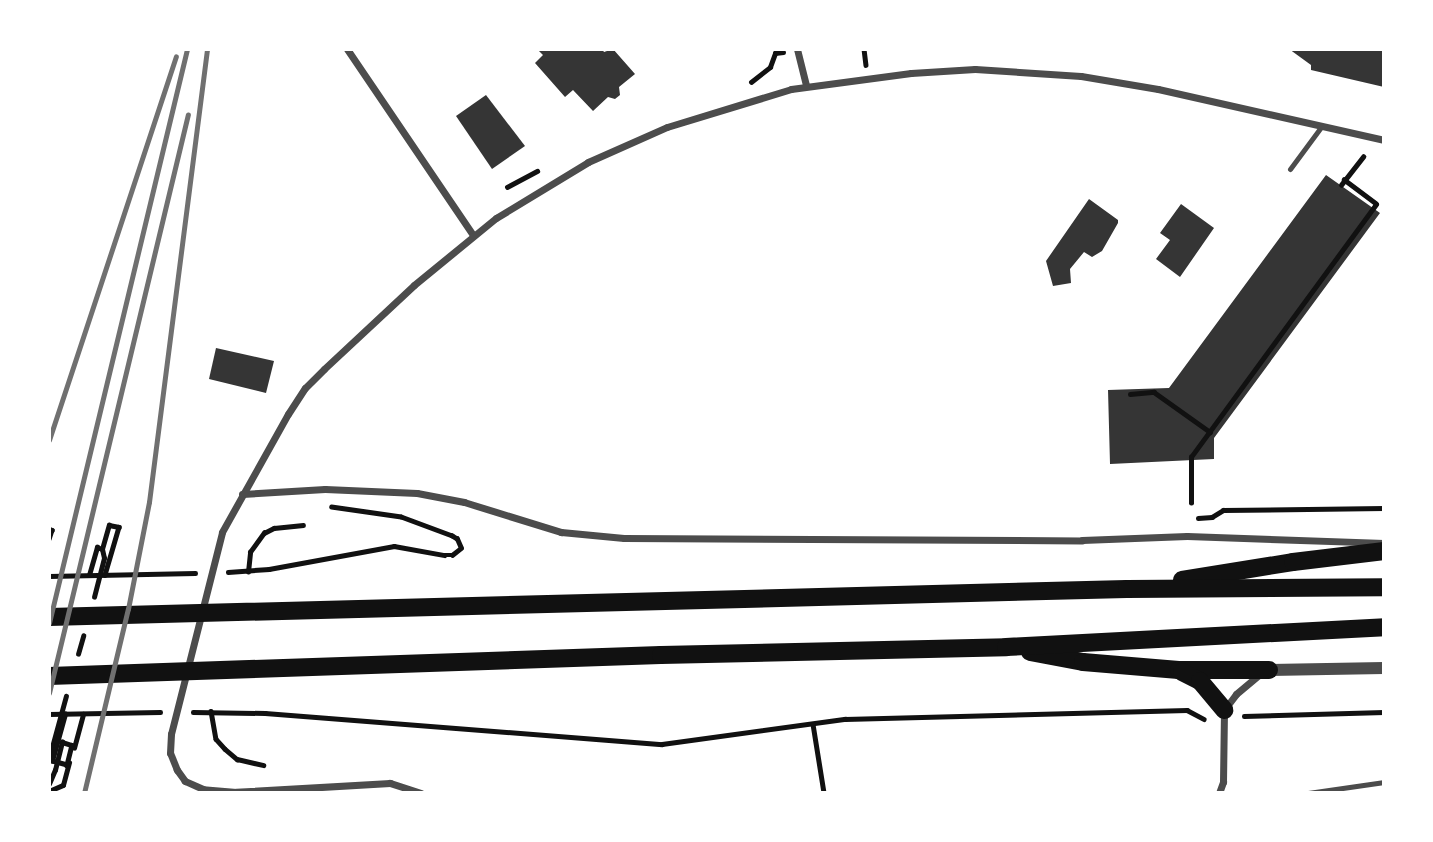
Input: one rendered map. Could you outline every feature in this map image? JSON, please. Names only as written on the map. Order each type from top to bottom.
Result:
[{"type":"main road","points":[[1127,589],[1293,562],[1384,551]]},
{"type":"main road","points":[[49,617],[1127,589],[1384,587]]},
{"type":"main road","points":[[49,676],[212,673],[661,655],[1006,647],[1384,627]]},
{"type":"main road","points":[[1006,647],[1083,662],[1179,670],[1269,670]]},
{"type":"main road","points":[[1179,670],[1200,681],[1224,710]]},
{"type":"street","points":[[347,49],[473,235]]},
{"type":"street","points":[[797,49],[806,86]]},
{"type":"street","points":[[421,793],[390,783],[216,792],[196,788],[177,770],[170,753],[171,734],[217,550],[242,494],[305,388],[414,285],[473,235],[553,182],[623,145],[702,115],[806,86],[911,73],[975,69],[1081,76],[1158,89],[1384,141]]},
{"type":"street","points":[[242,494],[324,489],[416,493],[464,502],[561,531],[614,537],[1082,540],[1187,536],[1384,543]]},
{"type":"street","points":[[1219,793],[1223,782],[1224,710],[1248,682],[1269,670],[1384,668]]},
{"type":"lane","points":[[1290,169],[1321,127]]},
{"type":"lane","points":[[1308,793],[1384,782]]},
{"type":"path","points":[[1191,503],[1191,457],[1376,205],[1343,183],[1363,156]]},
{"type":"path","points":[[1130,394],[1154,392],[1210,432]]},
{"type":"path","points":[[224,572],[248,572],[384,547],[394,546],[444,555],[452,555],[461,548],[452,536],[401,517],[332,508],[324,489]]},
{"type":"path","points":[[1223,510],[1384,508]]},
{"type":"path","points":[[89,575],[97,547],[102,549],[109,524],[119,527],[105,575]]},
{"type":"path","points":[[248,572],[250,552],[264,533],[274,528],[303,525]]},
{"type":"path","points":[[49,539],[50,530]]},
{"type":"path","points":[[49,576],[198,573]]},
{"type":"path","points":[[190,712],[319,716],[663,744],[845,719],[1187,710],[1200,719]]},
{"type":"path","points":[[211,711],[216,739],[225,749],[237,759],[264,765]]},
{"type":"path","points":[[49,714],[163,712]]},
{"type":"path","points":[[1242,716],[1384,712]]},
{"type":"path","points":[[49,784],[62,742],[72,745],[67,765],[52,761],[65,714]]},
{"type":"path","points":[[49,791],[63,785],[83,714]]},
{"type":"path","points":[[813,724],[824,793]]},
{"type":"building","points":[[537,49],[602,49],[604,52],[613,49],[635,74],[619,87],[620,95],[615,99],[608,97],[593,111],[573,90],[565,97],[535,63],[543,55]]},
{"type":"building","points":[[1289,49],[1384,49],[1384,87],[1311,70],[1311,65]]},
{"type":"building","points":[[486,95],[525,146],[492,169],[456,116]]},
{"type":"building","points":[[1326,175],[1380,213],[1214,438],[1214,459],[1110,464],[1108,390],[1169,388]]},
{"type":"building","points":[[1089,199],[1118,220],[1118,223],[1102,251],[1092,257],[1084,252],[1070,269],[1071,283],[1053,286],[1046,261]]},
{"type":"building","points":[[1181,204],[1214,228],[1180,277],[1156,259],[1170,240],[1160,233]]},
{"type":"building","points":[[216,348],[274,361],[266,393],[209,379]]},
{"type":"railway","points":[[49,623],[187,49]]},
{"type":"railway","points":[[84,793],[128,609],[149,502],[207,49]]},
{"type":"railway","points":[[49,440],[176,56]]},
{"type":"railway","points":[[49,693],[188,114]]}]
